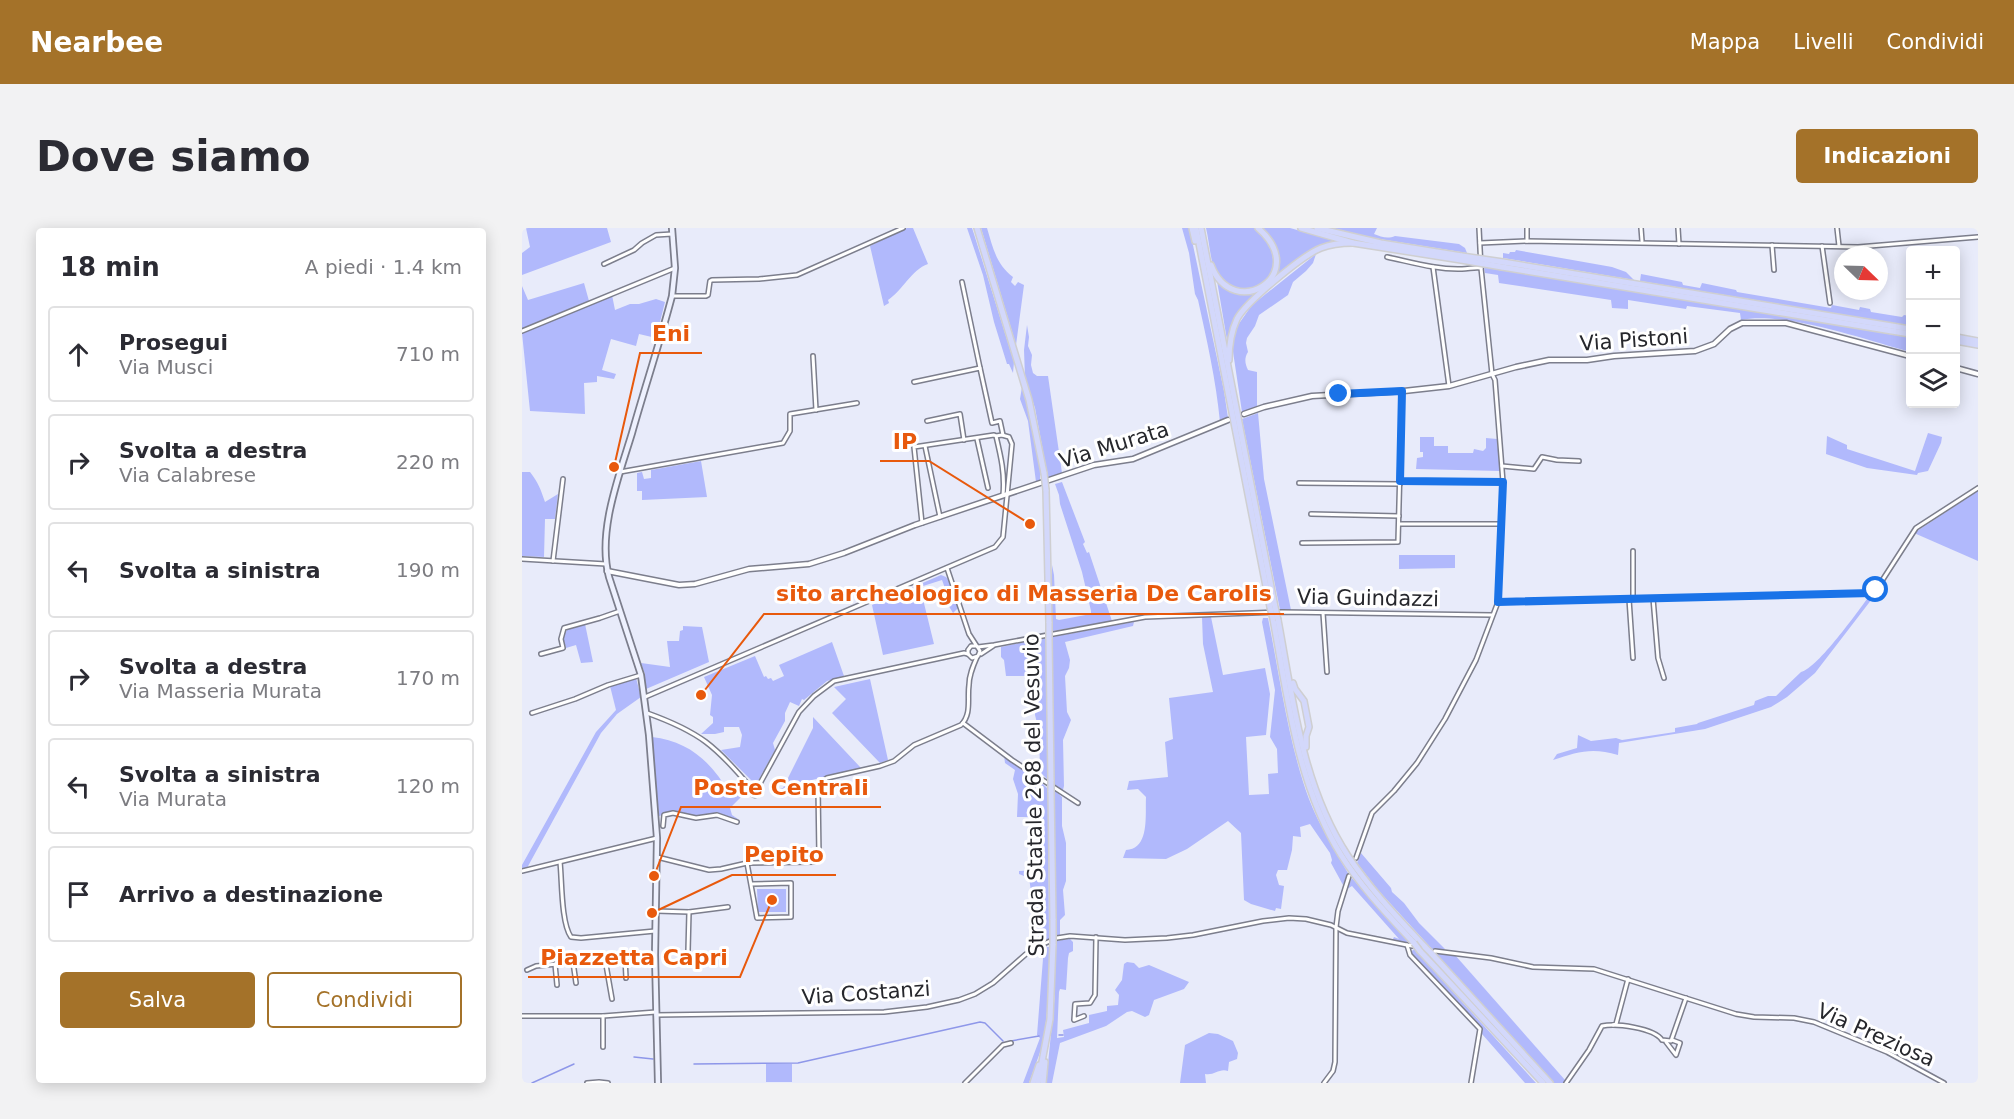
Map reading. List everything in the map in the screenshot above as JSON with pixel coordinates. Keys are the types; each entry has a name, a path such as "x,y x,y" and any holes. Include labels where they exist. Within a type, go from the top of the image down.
{"highway":[{"name":"Strada Statale 268 del Vesuvio","path":"977,228 1036,424 1046,490 1053,944 1052,993 1046,1045 1038,1083"},
{"path":"1194,228 1204,285 1208,293 1273,607"},
{"path":"1201,228 1300,758 1318,811 1352,871 1413,945 1433,952 1550,1083"},
{"path":"1206,253 1217,278 1230,290 1241,292 1258,289 1272,278 1277,266 1274,246 1258,228"},
{"path":"1301,228 1353,243 1502,264 1906,330"},
{"path":"1317,228 1461,258"},
{"path":"1229,373 1229,352 1233,327 1250,302 1314,251 1331,245 1353,243"},
{"path":"1960,340 1978,343"},
{"path":"1275,619 1313,784 1348,856 1423,949 1543,1083"},
{"path":"1284,655 1289,661 1294,689 1304,701 1309,727 1306,745 1313,773 1313,784"},
{"path":"1043,1083 1046,1045"},
{"path":"1033,1083 1044,1052"}],"main road":[{"path":"658,1083 655,955 657,838 647,713 641,675 606,564 611,509 672,296 675,268 672,231"}],"street":[{"path":"672,296 706,296 712,280 797,276 903,228"},
{"path":"1356,858 1372,813 1394,791 1434,737 1476,660 1498,602 1503,482 1495,380 1492,374 1480,268 1479,228"},
{"path":"1527,228 1527,241"},
{"path":"1641,228 1642,241"},
{"path":"1678,228 1679,244"},
{"path":"1838,228 1839,246"},
{"path":"604,264 634,250 656,235 672,231"},
{"path":"1870,246 1978,237"},
{"path":"1480,243 1527,241 1834,246"},
{"path":"1772,245 1774,270"},
{"path":"1822,246 1830,303"},
{"path":"1387,258 1433,267 1480,268"},
{"path":"1433,267 1449,386"},
{"path":"522,331 675,268"},
{"path":"962,282 992,423 999,421 1003,435"},
{"name":"Via Pistoni","path":"1492,374 1548,360 1587,360 1695,351 1714,344 1730,329 1742,323 1786,323 1906,355"},
{"path":"813,356 816,410"},
{"path":"914,382 980,368"},
{"path":"1960,369 1978,374"},
{"path":"1244,414 1274,404 1312,396 1449,386 1492,374"},
{"path":"1302,543 1397,543 1402,391"},
{"path":"621,472 783,443 790,431 790,414 857,403"},
{"path":"927,421 960,414 964,441"},
{"name":"Via Murata","path":"608,571 679,585 695,584 749,569 788,567 826,559 922,523 1094,465 1133,459 1228,420"},
{"path":"922,523 914,447 992,435 1009,437 1012,444 1005,496"},
{"path":"645,697 992,549 1000,543 1003,533 1005,496 1005,477 996,436"},
{"path":"977,439 988,488"},
{"path":"925,446 940,517"},
{"path":"1502,466 1534,468 1541,458 1545,457 1579,461"},
{"path":"553,561 563,479"},
{"path":"1299,483 1503,482"},
{"path":"1498,602 1872,593 1916,528 1978,488"},
{"path":"1311,514 1399,516"},
{"path":"1399,524 1502,524"},
{"path":"1633,551 1631,599 1633,658"},
{"path":"522,559 606,564"},
{"path":"657,857 709,870 747,863 815,862 819,856 818,788 821,782 827,778 894,761 914,745 963,723 968,714 972,669 980,651 969,634 947,568"},
{"path":"1653,598 1658,658 1664,678"},
{"path":"541,654 563,648 561,639 564,628 620,611"},
{"name":"Via Guindazzi","path":"968,652 977,646 994,645 1146,617 1282,612 1492,615"},
{"path":"1323,613 1327,672"},
{"path":"969,634 968,652 972,669"},
{"name":"Via Guindazzi","path":"978,656 994,645"},
{"path":"647,713 690,731 706,741 724,756 755,789 799,712 814,696 834,681 968,652 978,656"},
{"path":"532,712 576,699 608,685 641,675"},
{"path":"963,723 1012,760 1078,803"},
{"path":"663,826 664,815 673,813 696,818 717,815 736,822"},
{"path":"522,871 657,838"},
{"path":"560,862 567,931 571,937 655,931"},
{"path":"747,863 757,918 791,917 790,883 751,884"},
{"path":"1324,1083 1333,1071 1335,1062 1336,927 1338,911 1349,876"},
{"path":"656,911 689,912 728,907"},
{"path":"688,951 689,912"},
{"name":"Via Costanzi","path":"522,1016 884,1012 927,1007 975,994 993,984 1026,954 1057,938 1070,936 1125,940 1167,938 1289,918 1336,927 1347,933 1413,945"},
{"path":"1084,1016 1074,1020 1075,1004 1090,1003 1095,995 1096,937"},
{"path":"1407,945 1410,955 1480,1029 1471,1083"},
{"name":"Via Preziosa","path":"1433,952 1491,958 1523,966 1594,969 1736,1014 1794,1018 1814,1022 1887,1052 1944,1083"},
{"path":"527,970 536,966 655,955"},
{"path":"625,957 626,978"},
{"path":"605,959 612,999"},
{"path":"573,962 576,983"},
{"path":"555,964 557,984"},
{"path":"1613,1025 1616,1024 1628,979"},
{"path":"1672,1040 1686,998"},
{"path":"603,1016 603,1047"},
{"path":"1566,1083 1589,1050 1602,1026 1613,1025 1641,1029 1660,1036 1676,1055 1680,1043 1672,1040 1666,1042"},
{"path":"965,1083 1003,1045 1011,1043"},
{"path":"587,1083 608,1083"}],"shaded area":[{"path":"526,228 607,228 611,242 522,275 522,253 530,247"},
{"path":"907,228 913,228 928,264 912,275 884,306 870,246"},
{"path":"967,228 972,228 974,234 1014,362 1013,373 1007,364 983,275"},
{"path":"981,228 987,228 999,261 1013,277 1011,282 1015,286 1018,282 1024,285 1016,345"},
{"path":"1182,228 1189,228 1190,231 1224,391 1228,418 1220,422 1211,361"},
{"path":"1206,228 1254,228 1258,231 1267,239 1271,249 1273,267 1269,277 1252,288 1241,289 1221,280 1211,259"},
{"path":"1260,228 1290,228 1340,242 1315,250 1245,306 1228,346 1217,281 1228,290 1242,295 1255,294 1266,285 1278,259 1272,240"},
{"path":"1332,228 1377,228 1374,234 1382,237 1395,236 1459,244 1465,248 1467,253 1373,238"},
{"path":"1516,250 1612,267 1626,272 1634,280 1503,258 1503,253 1509,254"},
{"path":"1316,254 1313,263 1293,282 1288,295 1259,315 1247,338 1246,366 1248,370 1257,372 1257,407 1242,412 1232,345 1238,325 1252,305"},
{"path":"1484,267 1906,336 1906,351 1802,323 1759,318 1741,320 1740,313 1687,306 1686,309 1628,300 1628,309 1612,308 1611,300 1499,283 1498,275 1485,273"},
{"path":"1641,274 1682,282 1683,285 1700,288 1702,283 1737,292 1831,308 1832,305 1859,310 1860,307 1870,309 1871,312 1902,317 1906,315 1906,325 1640,281"},
{"path":"584,283 589,301 522,329 522,286 528,300"},
{"path":"612,295 615,310 630,304 656,299 665,302 656,338 639,334 636,346 611,339 602,370 616,374 614,379 597,376 597,382 584,383 585,414 530,411 522,333"},
{"path":"1027,325 1033,373 1037,376 1048,376 1062,473 1048,478 1035,408 1025,378 1024,350"},
{"path":"1022,387 1040,465 1040,481 1036,482 1028,421 1020,399"},
{"path":"1258,413 1264,479 1291,610 1280,610 1242,419"},
{"path":"1928,433 1942,437 1941,443 1928,471 1917,475 1867,468 1826,454 1827,436 1847,445 1847,449 1915,471"},
{"path":"1420,437 1434,437 1434,446 1448,446 1448,453 1473,453 1474,449 1483,451 1486,448 1486,438 1497,439 1500,471 1416,469 1417,458 1423,457 1423,452 1420,452"},
{"path":"701,461 707,497 642,500 642,491 637,491 637,473 642,472 644,479 651,478 651,470"},
{"path":"522,472 530,472 545,502 558,494 555,519 545,519 544,557 522,556"},
{"path":"1062,482 1112,621 1052,631 1052,565 1056,619 1091,614 1082,572 1055,484"},
{"path":"1978,491 1978,561 1914,533"},
{"path":"1399,555 1455,555 1455,568 1399,569"},
{"path":"941,575 949,580 958,608 953,613 947,603 942,580 920,587 934,644 883,655 872,605"},
{"path":"1870,595 1875,595 1815,673 1787,697 1771,707 1705,729 1619,743 1618,755 1600,751 1585,751 1553,760 1557,754 1577,748 1578,735 1591,741 1616,738 1622,740 1675,732 1675,728 1697,724 1754,705 1755,701 1768,696 1776,696 1801,672 1817,661"},
{"path":"1202,617 1211,617 1223,675 1265,668 1270,694 1266,735 1246,737 1249,795 1269,794 1268,774 1278,773 1277,749 1270,737 1275,690 1262,622 1263,618 1268,618 1295,755 1317,818 1348,873 1343,885 1331,863 1330,853 1310,824 1300,827 1301,837 1293,836 1287,870 1278,870 1276,875 1279,885 1284,886 1281,909 1276,908 1275,911 1244,900 1241,833 1228,821 1187,849 1166,859 1123,858 1126,850 1134,848 1143,838 1146,821 1146,797 1138,789 1127,790 1129,781 1168,777 1165,742 1173,739 1169,698 1213,692 1203,644"},
{"path":"1134,622 1133,626 1065,642 1070,660 1065,676 1067,712 1071,720 1063,740 1063,790 1054,786 1052,637"},
{"path":"585,624 593,662 581,663 576,645 566,648 563,637 568,628"},
{"path":"683,626 702,627 709,662 646,689 643,675 645,674 641,663 670,667 667,641 679,641"},
{"path":"1046,637 1048,780 1040,770 1039,731 1035,715 1036,676 1006,676 1004,660 1001,657 1001,647"},
{"path":"832,642 844,676 827,681 804,700 802,699 799,706 790,702 785,713 785,721 773,743 775,750 758,781 754,783 721,750 740,747 742,735 739,727 724,727 724,732 701,734 713,723 713,717 710,715 712,695 704,677 755,656 764,677 771,678 773,681 784,676 779,665"},
{"path":"636,678 641,697 617,714 601,733 527,868 522,869 522,865 596,732 616,710 610,686"},
{"path":"870,679 888,760 880,763 832,713 846,699 834,687"},
{"path":"813,717 861,768 776,792 783,788 813,728"},
{"path":"652,737 677,743 698,756 716,773 730,795 739,791 736,783 740,781 748,794 744,794 730,808 732,815 738,819 734,820 718,814 694,816 673,812 659,816"},
{"path":"1004,755 1043,781 1048,789 1049,939 1039,943 1029,878 1019,874 1019,871 1037,870 1036,817 1017,817 1018,794 1013,779 1015,770 1005,763"},
{"path":"1054,790 1062,797 1062,826 1066,843 1066,881 1063,890 1065,915 1060,920 1060,936 1056,937"},
{"path":"1361,853 1419,923 1445,949 1432,949 1378,890 1357,863"},
{"path":"1352,878 1411,945 1392,941 1394,937 1399,939 1352,886 1347,889"},
{"path":"757,889 786,889 786,912 758,912"},
{"path":"1070,939 1073,942 1073,951 1069,953 1068,958 1066,990 1060,989 1059,992 1057,1038 1064,1037 1063,1030 1089,1023 1089,1015 1107,1011 1107,1006 1118,1005 1119,995 1115,990 1122,980 1124,964 1127,962 1134,963 1139,968 1149,965 1189,982 1184,989 1154,1000 1149,1015 1145,1017 1132,1011 1127,1012 1106,1026 1060,1043 1052,1083 1046,1083 1055,994 1055,941"},
{"path":"1044,946 1050,947 1049,991 1043,1044 1029,1083 1023,1083 1040,1038 1037,1035"},
{"path":"1414,949 1536,1083 1525,1083 1482,1034 1480,1026 1412,956"},
{"path":"1435,953 1455,955 1565,1080 1564,1083 1553,1083"},
{"path":"1209,1033 1218,1034 1233,1041 1238,1053 1237,1059 1229,1062 1228,1071 1205,1074 1206,1083 1180,1083 1185,1045"},
{"path":"766,1064 792,1064 792,1082 766,1082"}],"waterway":[{"path":"694,1064 798,1063 980,1022 985,1023 1003,1041"},
{"path":"1011,1041 1039,1036"},
{"path":"634,1057 653,1059"},
{"path":"532,1083 574,1064"}],"place":[{"name":"Eni","path":"614,467"},
{"name":"IP","path":"1030,524"},
{"name":"sito archeologico di Masseria De Carolis","path":"701,695"},
{"name":"Poste Centrali","path":"654,876"},
{"name":"Piazzetta Capri","path":"772,900"},
{"name":"Pepito","path":"652,913"}],"route":[{"path":"1339,394 1402,391 1400,481 1503,482 1498,602 1817,595 1872,593 1876,590"}]}
